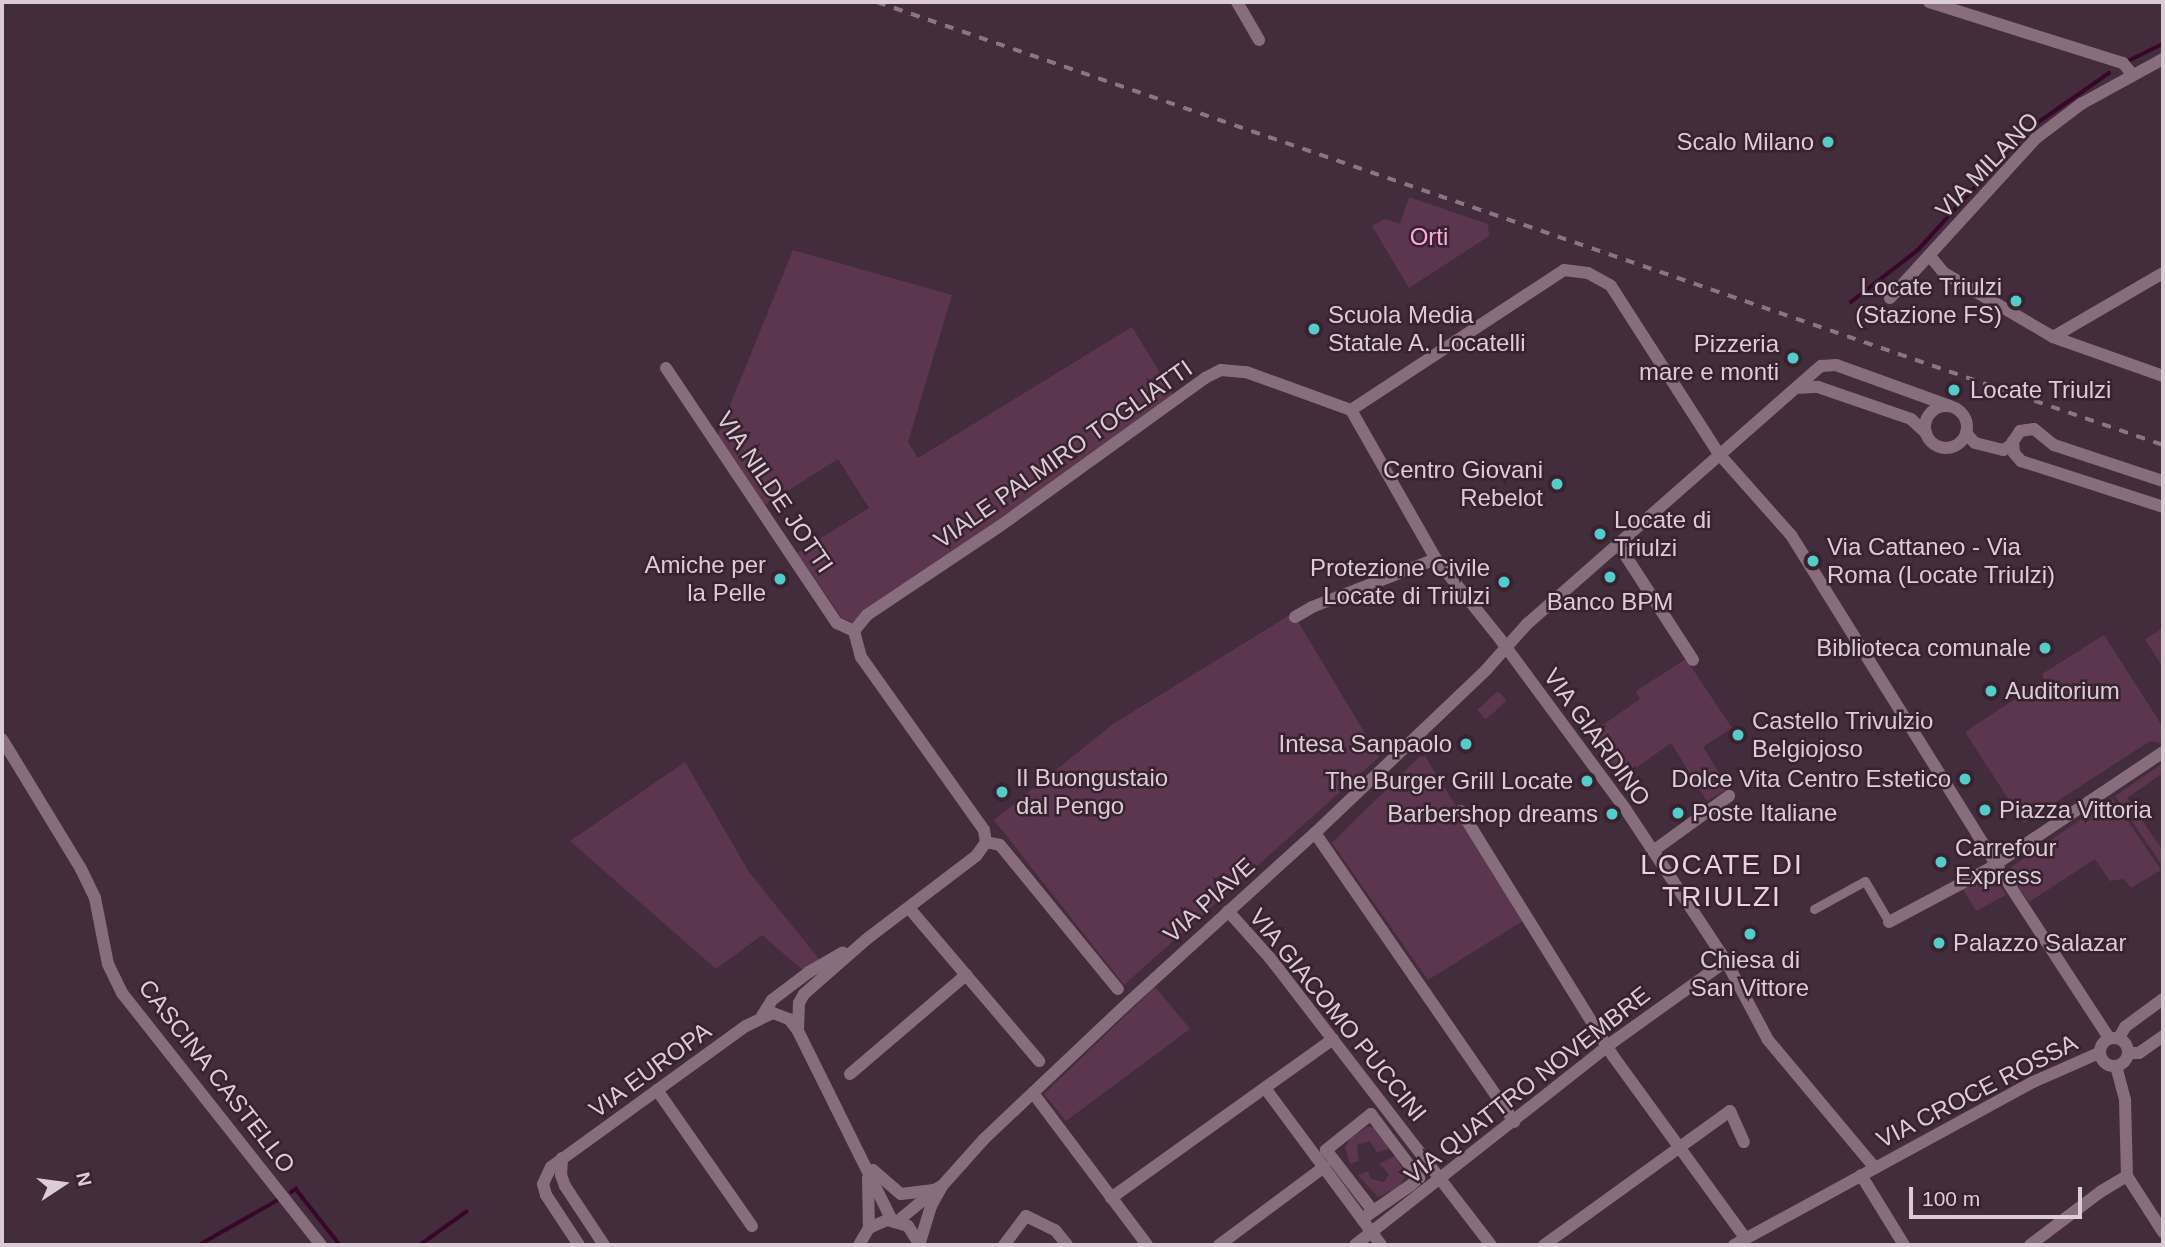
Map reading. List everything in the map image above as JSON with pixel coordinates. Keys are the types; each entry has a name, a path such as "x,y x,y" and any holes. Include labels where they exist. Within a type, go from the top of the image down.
{"street":[{"path":"1237,2 1259,40"},
{"path":"1929,2 2123,63 2133,74"},
{"name":"VIA MILANO","path":"1891,298 2035,139 2081,104 2163,59"},
{"path":"1930,256 1944,273 2053,337 2163,376"},
{"path":"1351,410 1564,270 1588,273 1611,286 1718,454 1791,535 1832,605 1995,863 2114,1038 2126,1044 2128,1053 2125,1062 2116,1066 2103,1062 2099,1052 2102,1044 2114,1038 2163,999"},
{"path":"2053,337 2163,273"},
{"name":"VIA PIAVE","path":"920,1243 938,1188 984,1139 1315,833 1506,648 1527,624 1792,389 1821,366 1836,365 1950,406"},
{"name":"VIA NILDE JOTTI","path":"667,368 837,623 854,631"},
{"name":"VIALE PALMIRO TOGLIATTI","path":"854,631 867,615 1000,526 1205,378 1222,370 1246,372 1351,410"},
{"path":"1792,389 1818,387 1911,419 1934,443 1946,447 1959,444 1966,433 1966,419 1950,406 1933,410 1926,420 1926,432"},
{"name":"VIA GIARDINO","path":"1351,410 1436,559 1506,648 1653,851"},
{"path":"1966,433 1975,443 1997,450 2008,448 2020,431 2034,429 2050,443 2163,481"},
{"path":"2013,441 2014,453 2021,461 2163,508"},
{"path":"1618,544 1693,660"},
{"path":"1295,617 1312,607 1436,559"},
{"path":"799,1031 799,1003 804,994 868,938 976,856 986,842 984,831 861,657 854,631"},
{"name":"CASCINA CASTELLO","path":"2,739 81,869 94,898 108,964 122,993 321,1245"},
{"path":"1814,909 1865,881 1889,922 1995,863 2163,752"},
{"path":"1729,796 1653,851 1726,961 1768,1040 1875,1168"},
{"path":"1461,810 1608,1047 1680,1145 1740,1242"},
{"path":"1315,833 1338,862 1514,1122"},
{"path":"986,842 1000,845 1118,989"},
{"path":"909,908 1039,1060"},
{"name":"VIA GIACOMO PUCCINI","path":"1228,911 1270,958 1491,1245"},
{"name":"VIA EUROPA","path":"579,1245 545,1195 543,1184 551,1167 762,1016 772,1000 800,978 868,938"},
{"name":"VIA QUATTRO NOVEMBRE","path":"1355,1245 1608,1047 1726,961"},
{"path":"850,1074 966,975"},
{"path":"789,1019 793,994 800,978"},
{"path":"762,1016 772,1013 789,1019 799,1031 895,1221"},
{"path":"2128,1053 2139,1053 2163,1036"},
{"path":"1111,1198 1333,1039"},
{"name":"VIA CROCE ROSSA","path":"1740,1242 2052,1072 2099,1052"},
{"path":"2116,1066 2125,1100 2127,1176 2163,1232"},
{"path":"1265,1088 1322,1158 1373,1211"},
{"path":"657,1090 752,1226"},
{"path":"1033,1093 1147,1245"},
{"path":"1544,1245 1730,1111 1744,1142"},
{"path":"1219,1245 1371,1114 1419,1178 1362,1219"},
{"path":"562,1158 561,1175 565,1186 604,1245"},
{"path":"1322,1158 1381,1245"},
{"path":"865,1164 901,1194 938,1188"},
{"path":"859,1245 869,1228 870,1190 865,1164"},
{"path":"1861,1175 1904,1245"},
{"path":"2030,1245 2100,1192 2127,1176"},
{"path":"869,1228 895,1221 938,1188"},
{"path":"1004,1245 1026,1216 1055,1230 1067,1245"},
{"name":"VIA PIAVE","path":"895,1221 912,1230 920,1243"}],"green space":[{"name":"Orti","path":"1409,197 1488,224 1489,236 1409,288 1372,226 1384,219 1400,224"},
{"path":"793,250 952,295 908,442 918,458 1132,327 1173,394 854,623 842,618 797,553 869,508 838,459 765,505 718,435"},
{"path":"1293,613 1379,757 1124,985 994,820 1113,724"},
{"path":"2163,628 2163,668 2145,639"},
{"path":"2104,635 2163,727 2163,743 2150,741 2024,823 1965,732 2044,680 2042,674"},
{"path":"1686,659 1732,728 1703,747 1729,788 1707,801 1671,743 1622,778 1590,734 1640,699 1636,691"},
{"path":"1498,691 1507,701 1486,719 1477,710"},
{"path":"1425,756 1526,919 1428,980 1332,843 1419,757"},
{"path":"685,762 749,872 819,959 804,971 762,935 716,969 570,841"},
{"path":"2163,763 2163,773 2127,798 2163,851 2162,865 2115,796"},
{"path":"2112,798 2161,870 2131,888 2124,879 2110,881 2095,859 2029,902 2011,876 2010,868"},
{"path":"1985,877 1999,883 2006,895 1976,911 1963,889"},
{"path":"1155,987 1190,1029 1066,1121 1044,1094"},
{"path":"1367,1127 1377,1127 1389,1148 1377,1153 1370,1141 1357,1145 1359,1161 1350,1164 1345,1147 1350,1138"},
{"path":"1395,1156 1406,1175 1399,1187 1378,1197 1358,1175 1368,1171 1371,1179 1384,1182 1389,1174 1379,1164"}],"waterway":[{"path":"2130,60 2163,44"},
{"path":"1851,302 1918,250 2026,131 2109,73"},
{"path":"291,1192 296,1189 340,1245"},
{"path":"199,1245 276,1201"},
{"path":"420,1245 466,1212"}],"railway":[{"path":"877,2 2163,445"}],"place":[{"name":"Scalo Milano","path":"1828,142"},
{"name":"Locate Triulzi (Stazione FS)","path":"2016,301"},
{"name":"Scuola Media Statale A. Locatelli","path":"1314,329"},
{"name":"Pizzeria mare e monti","path":"1793,358"},
{"name":"Locate Triulzi","path":"1954,390"},
{"name":"Centro Giovani Rebelot","path":"1557,484"},
{"name":"Locate di Triulzi","path":"1600,534"},
{"name":"Via Cattaneo - Via Roma (Locate Triulzi)","path":"1813,561"},
{"name":"Banco BPM","path":"1610,577"},
{"name":"Amiche per la Pelle","path":"780,579"},
{"name":"Protezione Civile Locate di Triulzi","path":"1504,582"},
{"name":"Biblioteca comunale","path":"2045,648"},
{"name":"Auditorium","path":"1991,691"},
{"name":"Castello Trivulzio Belgiojoso","path":"1738,735"},
{"name":"Intesa Sanpaolo","path":"1466,744"},
{"name":"Dolce Vita Centro Estetico","path":"1965,779"},
{"name":"The Burger Grill Locate","path":"1587,781"},
{"name":"Il Buongustaio dal Pengo","path":"1002,792"},
{"name":"Piazza Vittoria","path":"1985,810"},
{"name":"Poste Italiane","path":"1678,813"},
{"name":"Barbershop dreams","path":"1612,814"},
{"name":"Carrefour Express","path":"1941,862"},
{"name":"Chiesa di San Vittore","path":"1750,934"},
{"name":"Palazzo Salazar","path":"1939,943"}],"district":[{"name":"LOCATE DI TRIULZI","path":"1722,881"}]}
